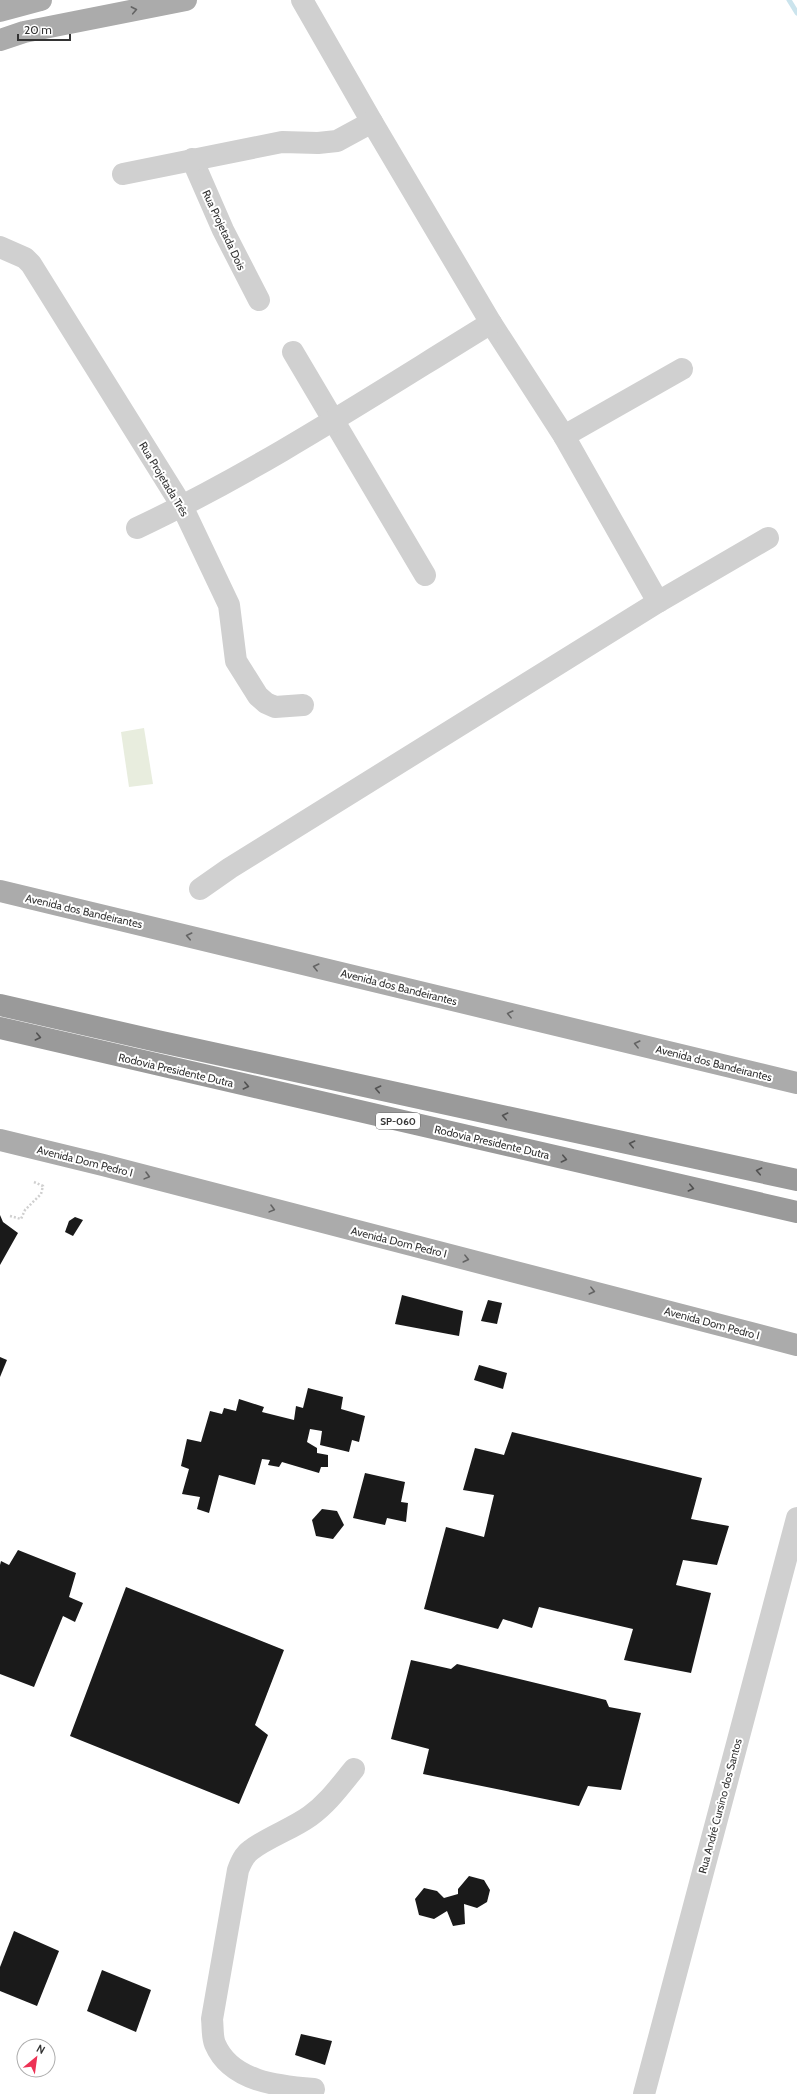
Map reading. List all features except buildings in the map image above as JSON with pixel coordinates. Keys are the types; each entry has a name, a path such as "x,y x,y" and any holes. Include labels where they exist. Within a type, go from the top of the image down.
{"highway":[{"name":"SP-060","path":"0,1005 797,1180"},
{"name":"Rodovia Presidente Dutra","path":"0,1028 797,1212"}],"main road":[{"path":"0,11 41,0"},
{"path":"0,40 24,32 186,0"},
{"name":"Avenida dos Bandeirantes","path":"0,891 797,1083"},
{"name":"Avenida Dom Pedro I","path":"0,1140 103,1165 797,1345"}],"street":[{"path":"302,0 491,323 564,436 658,602"},
{"path":"123,174 282,142 318,143 337,141 372,122"},
{"name":"Rua Projetada Dois","path":"192,159 223,230 259,300"},
{"name":"Rua Projetada Três","path":"0,247 25,258 31,264 182,506 229,605 236,661 258,696 266,703 275,707 303,705"},
{"path":"137,528 182,506 333,419 491,323"},
{"path":"293,352 425,575"},
{"path":"564,436 682,369"},
{"path":"200,889 230,868 658,602 768,538"},
{"name":"Rua André Cursino dos Santos","path":"644,2094 797,1518"},
{"path":"314,2089 278,2086 249,2077 225,2061 214,2043 212,2019 238,1870 243,1858 251,1850 282,1834 310,1816 331,1798 354,1769"}],"path":[{"path":"10,1216 21,1219 25,1210 42,1194 43,1186 34,1182"}],"shaded area":[{"path":"144,728 153,784 129,787 121,732"}],"waterway":[{"path":"789,0 797,13"}]}
